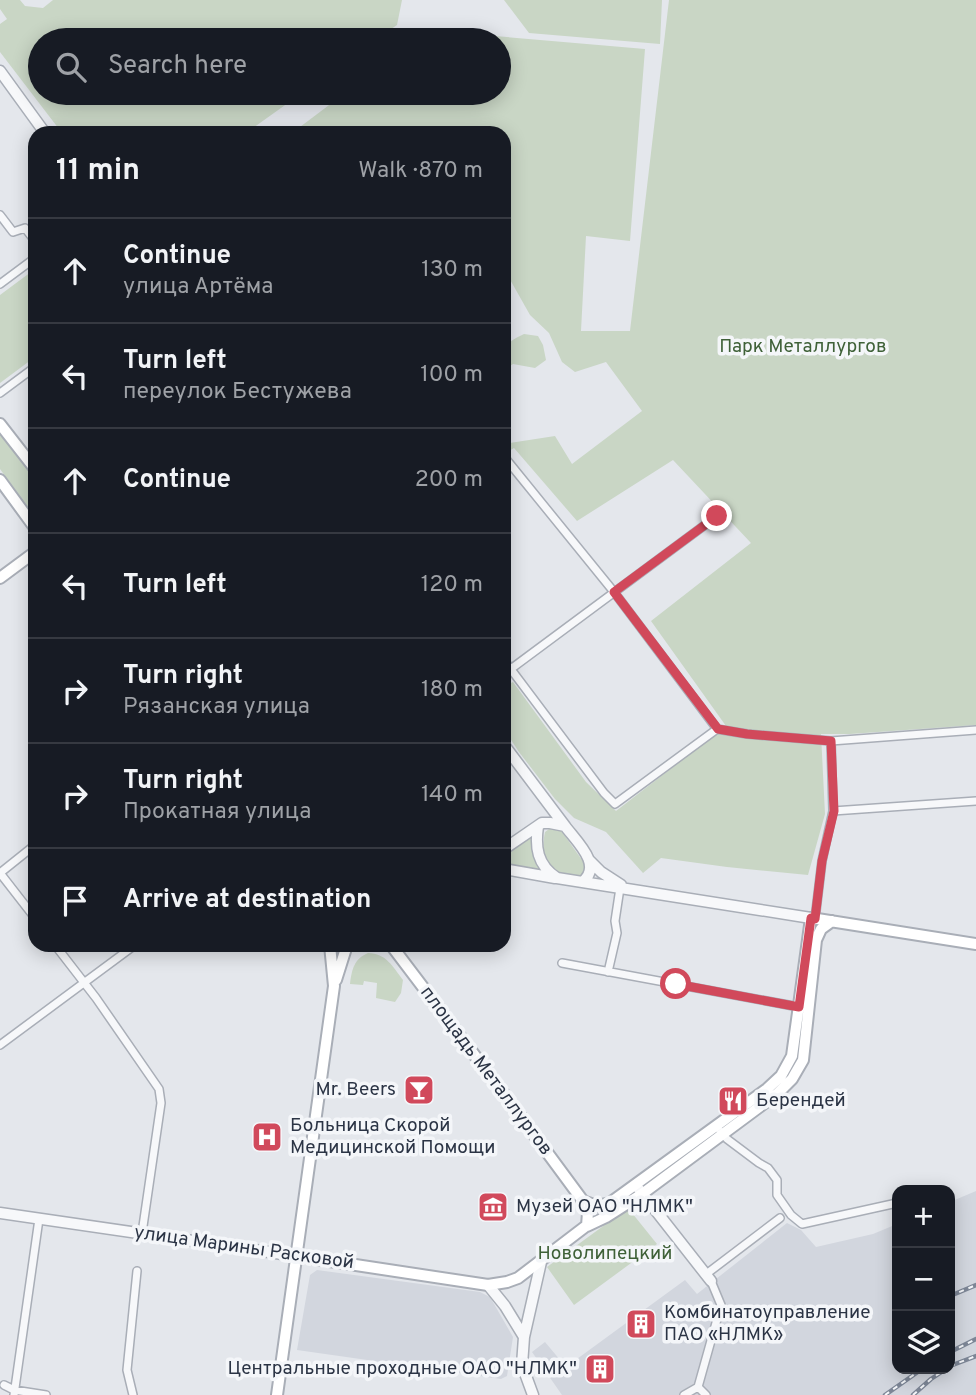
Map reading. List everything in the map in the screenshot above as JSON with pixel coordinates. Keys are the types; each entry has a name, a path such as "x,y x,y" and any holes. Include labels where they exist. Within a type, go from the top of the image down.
{"main road":[{"path":"0,424 28,460"},
{"path":"0,480 28,518"},
{"path":"0,578 28,557"},
{"path":"720,1130 781,1076 792,1056 813,918 976,944"},
{"path":"587,1226 606,1217 639,1189 720,1130 778,1093 792,1079 803,1060 816,940 821,929 832,921"},
{"path":"277,1395 334,986 331,952"},
{"path":"333,964 343,952"},
{"path":"334,986 346,952"},
{"name":"площадь Металлургов","path":"396,952 583,1201"},
{"path":"583,1201 597,1206 639,1189"},
{"path":"583,1201 588,1212 587,1226"},
{"path":"488,1285 518,1278 587,1226 610,1203"},
{"name":"улица Марины Расковой","path":"296,1256 488,1285"}],"street":[{"path":"0,71 41,126"},
{"path":"0,215 13,232 25,228 28,232"},
{"path":"0,284 28,263"},
{"path":"0,393 28,372"},
{"path":"511,465 614,592 718,729 831,741 976,730"},
{"path":"511,670 717,516"},
{"path":"511,676 615,804 718,729"},
{"path":"511,870 813,918 822,861 834,811 831,741"},
{"path":"511,755 590,860 608,878 625,888"},
{"path":"545,801 537,842 538,856 546,869 557,878"},
{"path":"834,811 976,801"},
{"path":"511,844 540,824 565,826"},
{"path":"28,851 0,873 28,909"},
{"path":"582,882 590,874 590,860"},
{"path":"608,972 617,933 615,921 625,888"},
{"path":"60,952 159,1089 162,1103 142,1233"},
{"path":"0,1045 125,952"},
{"path":"562,963 799,1007"},
{"path":"720,1130 768,1168 777,1180 777,1195 791,1215 802,1224 892,1204"},
{"path":"639,1189 708,1278 721,1305 698,1387 684,1395"},
{"name":"улица Марины Расковой","path":"0,1213 296,1256"},
{"path":"708,1278 779,1218"},
{"path":"14,1393 39,1219"},
{"path":"533,1395 522,1365 524,1337 541,1262"},
{"path":"133,1395 127,1370 137,1271"},
{"path":"488,1285 524,1337"},
{"path":"4,1385 14,1393 46,1395"},
{"path":"698,1387 706,1395"}],"shaded area":[{"path":"976,1191 976,1395 562,1395 532,1352 545,1342 566,1367 685,1280 697,1294 787,1223 801,1230 816,1247 873,1234 892,1226 892,1374 955,1374 955,1200"},
{"path":"317,1270 480,1292 490,1297 513,1337 507,1376 501,1379 297,1350 310,1275"}],"green space":[{"path":"0,0 20,0 25,6 43,8 53,0 402,0 397,25 393,28 28,28 28,89 0,52 0,24 7,19 0,9"},
{"path":"504,0 662,0 660,44 529,33"},
{"name":"Парк Металлургов","path":"669,0 976,0 976,725 821,734 825,814 808,875 661,858 643,873 606,832 574,818 555,799 511,740 513,682 586,782 616,811 726,726 651,621 751,543 673,460 577,521 514,448 511,450 511,443 555,436 572,464 642,411 606,362 575,372 562,362 549,333 530,315 511,281 511,126 301,126 329,105 511,105 511,37 645,49 630,241 586,236 581,331 630,331"},
{"path":"41,105 285,105 256,126 57,126"},
{"path":"28,274 28,362 0,383 0,295"},
{"path":"524,334 538,336 546,360 535,368 511,365 513,340"},
{"path":"0,431 28,469 28,507 0,469"},
{"path":"552,827 560,829 587,867 579,878 557,873 548,864 544,854 544,837 545,832"},
{"path":"533,833 535,857 541,871 511,865 511,850"},
{"path":"368,953 384,958 403,980 401,993 395,1002 376,998 377,983 364,981 363,985 350,984 354,965"},
{"name":"Новолипецкий","path":"628,1208 657,1244 574,1305 547,1267"}],"railway":[{"path":"955,1294 976,1285"},
{"path":"955,1350 976,1339"},
{"path":"955,1364 976,1356"},
{"path":"885,1395 915,1374"},
{"path":"913,1395 938,1374"}],"place":[{"name":"Mr. Beers","path":"419,1090"},
{"name":"Берендей","path":"733,1101"},
{"name":"Больница Скорой Медицинской Помощи","path":"267,1137"},
{"name":"Музей ОАО \"НЛМК\"","path":"493,1207"},
{"name":"Комбинатоуправление ПАО «НЛМК»","path":"641,1324"},
{"name":"Центральные проходные ОАО \"НЛМК\"","path":"600,1369"}],"route":[{"path":"676,984 799,1007 811,918 815,919 822,861 834,811 831,741 718,729 614,592 717,516"}]}
